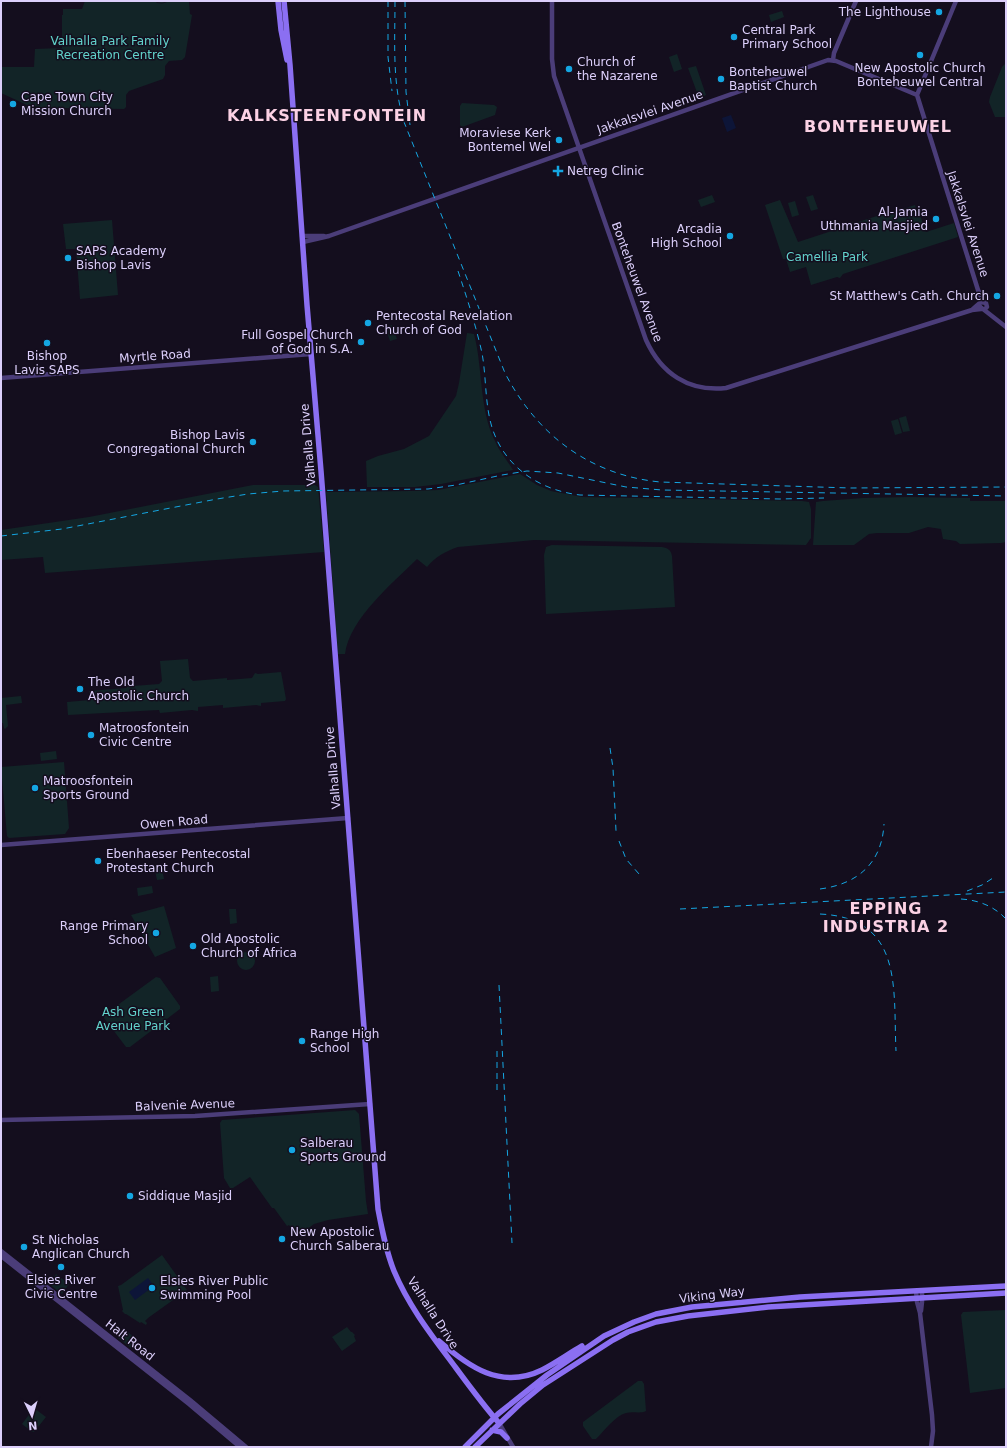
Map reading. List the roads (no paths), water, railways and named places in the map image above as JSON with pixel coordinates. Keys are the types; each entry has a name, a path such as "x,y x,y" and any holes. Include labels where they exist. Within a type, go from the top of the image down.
{"main road":[{"name":"Valhalla Drive","path":"278,1 281,30 290,76"},
{"name":"Valhalla Drive","path":"284,1 377,1198 383,1235 388,1254 398,1280 412,1306 499,1423"},
{"name":"Viking Way","path":"465,1447 514,1400 547,1374 604,1336 647,1317 692,1307 800,1297 1006,1286"},
{"name":"Viking Way","path":"475,1447 520,1404 563,1371 619,1337 656,1322 688,1316 768,1307 1006,1293"},
{"path":"428,1329 459,1358 473,1368 506,1377 526,1376 536,1373 604,1336"},
{"path":"492,1430 500,1432 507,1438"}],"street":[{"name":"Bonteheuwel Avenue","path":"552,1 552,72 651,350 656,359 668,371 688,383 700,387 714,389 733,386 982,306"},
{"path":"856,1 834,53 833,60 917,95 956,1"},
{"name":"Jakkalsvlei Avenue","path":"302,239 329,236 816,64 833,60"},
{"name":"Jakkalsvlei Avenue","path":"917,95 979,292 982,306"},
{"path":"982,306 1006,327"},
{"name":"Myrtle Road","path":"1,378 311,354"},
{"name":"Owen Road","path":"1,845 348,818"},
{"name":"Balvenie Avenue","path":"1,1120 195,1116 370,1104"},
{"name":"Halt Road","path":"1,1251 190,1400 246,1447"},
{"name":"Halt Road","path":"1,1256 189,1404 240,1447"},
{"path":"919,1291 920,1313 932,1415 933,1431 931,1447"},
{"path":"499,1423 512,1447"}],"water":[{"path":"731,115 736,128 727,132 722,118"},
{"path":"148,1278 154,1286 135,1300 129,1292"}],"railway":[{"path":"388,1 388,57 392,91"},
{"path":"395,1 396,77 400,107 404,122 505,373 518,395 533,415 550,433 568,448 589,461 611,471 635,478 660,482 850,488 1006,487"},
{"path":"405,1 406,92 410,125"},
{"path":"458,271 482,353 488,412 495,436 502,450 512,462 535,481 564,492 580,495 780,499 824,498"},
{"path":"1,536 62,529 248,494 283,491 428,489 527,471 558,473 626,487 662,490 1006,496"},
{"path":"610,748 613,768 616,831"},
{"path":"820,889 846,882 856,877 866,869 878,850 884,824"},
{"path":"619,841 626,859 639,874"},
{"path":"967,891 982,885 993,878"},
{"path":"680,909 1006,892"},
{"path":"961,899 985,904 1006,919"},
{"path":"820,914 847,918 867,928 880,943 888,961 893,981 896,1051"},
{"path":"499,985 512,1243"},
{"path":"497,1047 497,1090"}],"place":[{"name":"The Lighthouse","path":"939,12"},
{"name":"Central Park Primary School","path":"734,37"},
{"name":"New Apostolic Church Bonteheuwel Central","path":"920,55"},
{"name":"Church of the Nazarene","path":"569,69"},
{"name":"Bonteheuwel Baptist Church","path":"721,79"},
{"name":"Cape Town City Mission Church","path":"13,104"},
{"name":"Moraviese Kerk Bontemel Wel","path":"559,140"},
{"name":"Netreg Clinic","path":"558,171"},
{"name":"Al-Jamia Uthmania Masjied","path":"936,219"},
{"name":"Arcadia High School","path":"730,236"},
{"name":"SAPS Academy Bishop Lavis","path":"68,258"},
{"name":"St Matthew's Cath. Church","path":"997,296"},
{"name":"Pentecostal Revelation Church of God","path":"368,323"},
{"name":"Full Gospel Church of God in S.A.","path":"361,342"},
{"name":"Bishop Lavis SAPS","path":"47,343"},
{"name":"Bishop Lavis Congregational Church","path":"253,442"},
{"name":"The Old Apostolic Church","path":"80,689"},
{"name":"Matroosfontein Civic Centre","path":"91,735"},
{"name":"Matroosfontein Sports Ground","path":"35,788"},
{"name":"Ebenhaeser Pentecostal Protestant Church","path":"98,861"},
{"name":"Range Primary School","path":"156,933"},
{"name":"Old Apostolic Church of Africa","path":"193,946"},
{"name":"Range High School","path":"302,1041"},
{"name":"Salberau Sports Ground","path":"292,1150"},
{"name":"Siddique Masjid","path":"130,1196"},
{"name":"New Apostolic Church Salberau","path":"282,1239"},
{"name":"St Nicholas Anglican Church","path":"24,1247"},
{"name":"Elsies River Civic Centre","path":"61,1267"},
{"name":"Elsies River Public Swimming Pool","path":"152,1288"}],"district":[{"name":"KALKSTEENFONTEIN","path":"327,115"},
{"name":"BONTEHEUWEL","path":"878,126"},
{"name":"EPPING INDUSTRIA 2","path":"886,917"}],"park label":[{"name":"Valhalla Park Family Recreation Centre","path":"110,48"},
{"name":"Camellia Park","path":"827,257"},
{"name":"Ash Green Avenue Park","path":"133,1019"}]}
